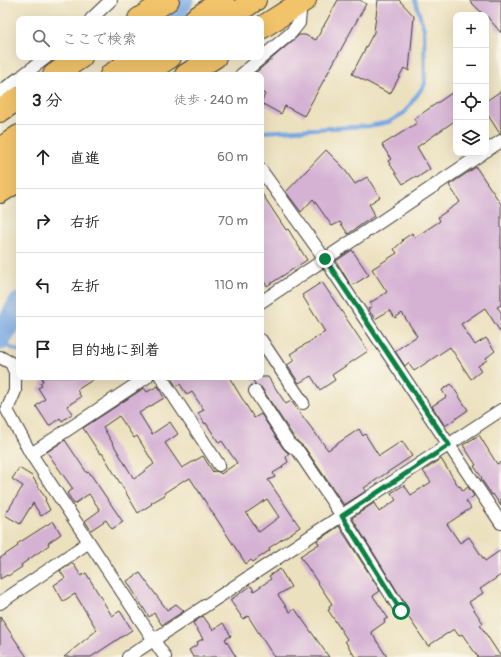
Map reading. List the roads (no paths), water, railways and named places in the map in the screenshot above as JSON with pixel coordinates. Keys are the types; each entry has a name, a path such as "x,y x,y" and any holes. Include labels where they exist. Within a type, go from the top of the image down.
{"highway":[{"path":"144,16 168,0"},
{"path":"228,11 255,0"},
{"path":"207,16 228,11 260,0"},
{"path":"264,26 303,1"},
{"path":"58,72 76,60"},
{"path":"116,72 134,60"},
{"path":"148,72 166,60"},
{"path":"191,72 210,60"},
{"path":"0,111 16,100"},
{"path":"0,149 16,138"},
{"path":"0,172 16,161"},
{"path":"0,192 16,182"}],"street":[{"path":"94,16 111,0"},
{"path":"264,56 291,33 299,22 303,1"},
{"path":"27,72 43,60"},
{"path":"245,72 259,60"},
{"path":"0,92 16,80"},
{"path":"489,149 501,141"},
{"path":"264,300 479,156"},
{"path":"264,174 325,259 501,523"},
{"path":"264,344 303,403"},
{"path":"0,357 14,362 15,392 7,410 31,454 165,657"},
{"path":"31,454 143,380"},
{"path":"163,380 219,465"},
{"path":"255,391 289,444 299,452 342,516 401,611"},
{"path":"128,657 501,410"},
{"path":"0,603 89,542"}],"waterway":[{"path":"174,16 182,0"},
{"path":"264,132 370,126 389,122 404,113 425,84 424,29 415,0"},
{"path":"0,339 16,310"},
{"path":"0,343 16,350"}]}
